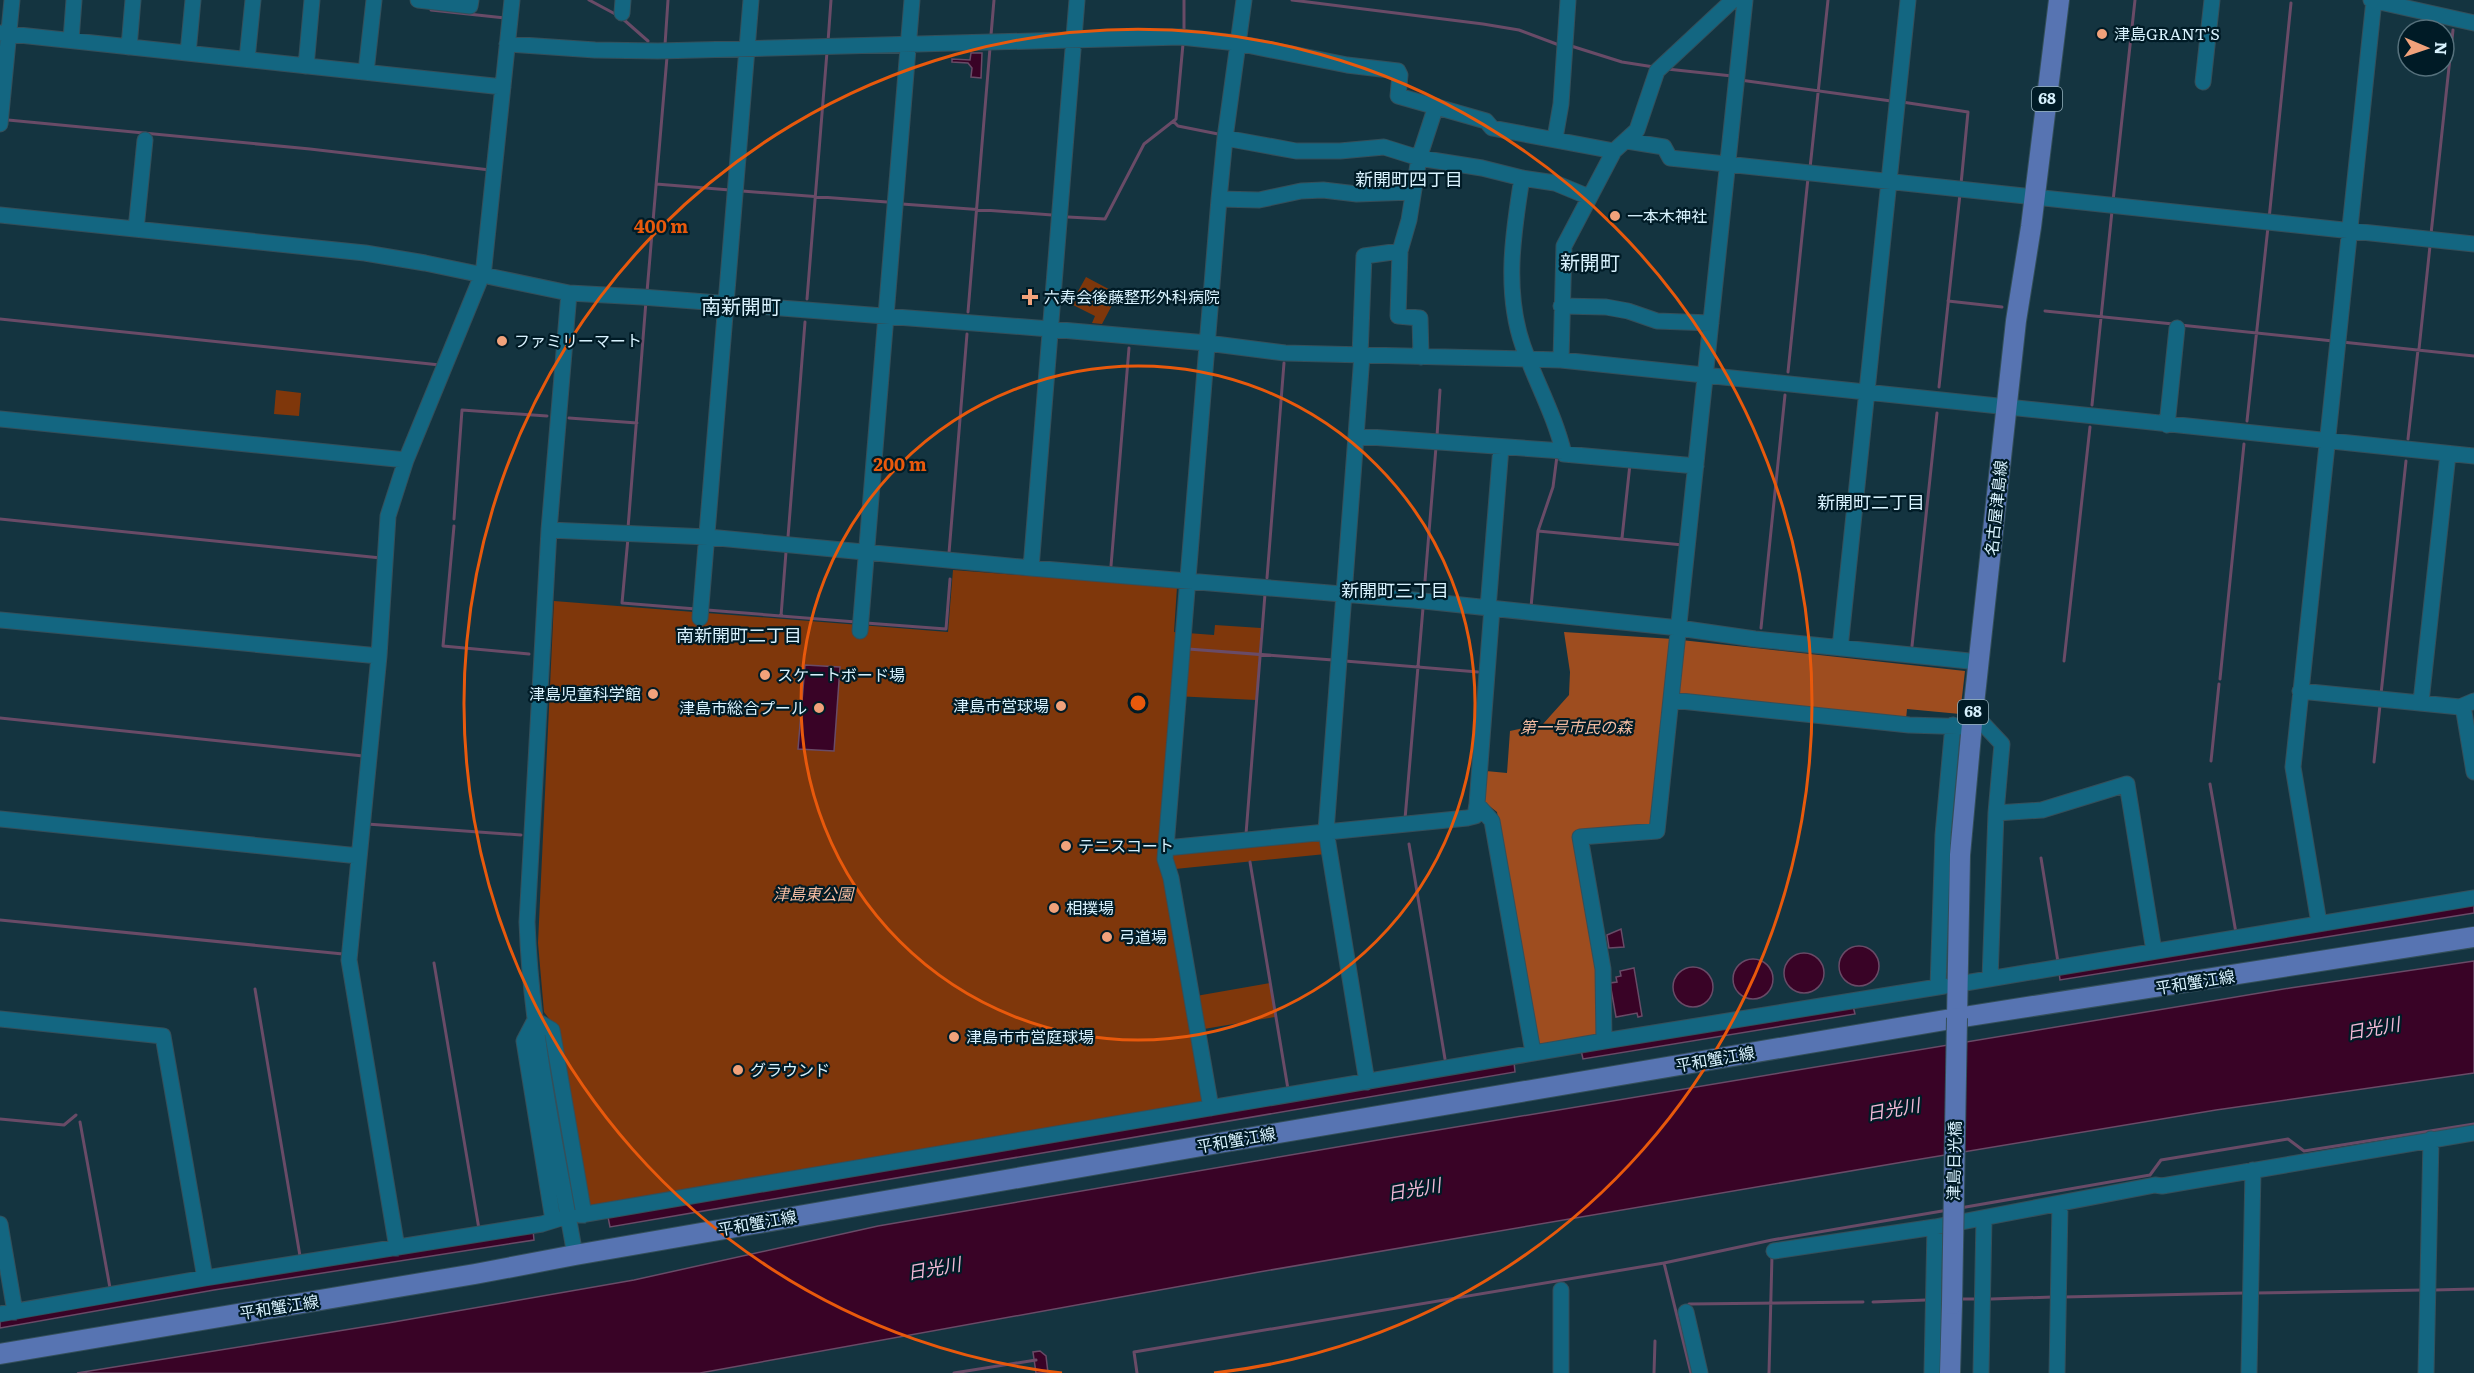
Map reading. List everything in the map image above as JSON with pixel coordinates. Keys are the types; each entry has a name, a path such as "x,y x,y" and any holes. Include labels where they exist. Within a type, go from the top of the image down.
{"main road":[{"name":"名古屋津島線","path":"1957,1018 1960,855 1966,722 1979,662 2016,321 2035,198 2060,0"},
{"name":"平和蟹江線","path":"0,1354 475,1274 1213,1143 1957,1018 2474,937"},
{"name":"津島日光橋","path":"1950,1373 1957,1018"}],"street":[{"path":"0,124 4,33 12,0"},
{"path":"71,40 74,0"},
{"path":"129,47 133,0"},
{"path":"188,53 193,0"},
{"path":"247,59 253,0"},
{"path":"306,66 312,0"},
{"path":"366,72 374,0"},
{"path":"418,0 470,6 471,0"},
{"path":"397,1248 349,960 379,656 388,516 406,460 482,275 512,0"},
{"path":"700,618 751,0"},
{"path":"860,631 912,0"},
{"path":"1031,568 1077,0"},
{"path":"1211,1108 1171,878 1165,860 1219,199 1244,0"},
{"path":"1555,138 1561,104 1568,0"},
{"path":"1561,360 1564,246 1614,151 1628,141 1637,130 1660,68 1733,0"},
{"path":"1604,1041 1603,969 1580,837 1658,831 1745,0"},
{"path":"1840,648 1908,0"},
{"path":"2203,82 2212,0"},
{"path":"2319,923 2292,766 2372,0 2474,23"},
{"path":"4,33 503,87"},
{"path":"507,44 595,50 1181,37 1237,43 1347,65 1398,71 1400,75 1398,96 1486,121 1492,128 1555,138 1614,151"},
{"path":"1421,357 1420,318 1398,316 1400,251 1409,220 1419,158 1436,106"},
{"path":"1225,138 1296,151 1394,148 1419,158 1556,183 1589,196"},
{"path":"136,229 145,140"},
{"path":"1628,141 1664,147 1670,158 2474,244"},
{"path":"1522,178 1516,213 1511,280 1517,324 1560,436 1563,451"},
{"path":"1219,199 1259,200 1301,191 1323,190 1357,194 1412,192"},
{"path":"0,215 364,253 569,293 647,297 884,318 1050,329 1285,352 1561,360 2474,456"},
{"path":"1367,1082 1326,831 1356,436 1364,256 1400,251"},
{"path":"569,293 549,530 527,922 528,957 535,1020 575,1255"},
{"path":"1561,306 1617,309 1657,321 1711,323"},
{"path":"2166,424 2177,328"},
{"path":"0,419 406,460"},
{"path":"1356,436 1563,451 1564,454 1696,466"},
{"path":"1166,848 1475,816 1501,447"},
{"path":"2421,702 2448,454"},
{"path":"549,530 708,537 1031,568 1345,594 1679,628 1755,639 1979,662"},
{"path":"0,620 379,656"},
{"path":"2300,691 2421,702 2427,705 2467,704 2464,712 2474,772"},
{"path":"1671,700 1909,724 1966,722 2002,744 1996,813 1990,979"},
{"path":"535,1020 552,1030 582,1215 1941,986 1943,835 1966,722"},
{"path":"1996,813 2042,810 2127,784 2154,951"},
{"path":"1477,804 1492,821 1533,1053"},
{"path":"0,819 359,856"},
{"path":"1965,983 2474,898"},
{"path":"0,1019 163,1036 205,1278"},
{"path":"0,1224 7,1313 556,1220 524,1041 535,1020"},
{"path":"1774,1251 1935,1227 2155,1185 2162,1186 2474,1133"},
{"path":"2426,1373 2431,1139"},
{"path":"2249,1373 2253,1170"},
{"path":"2057,1373 2060,1204"},
{"path":"1981,1373 1984,1218"},
{"path":"1932,1373 1935,1227"},
{"path":"1561,1290 1561,1373"},
{"path":"1686,1312 1700,1373"}],"green space":[{"path":"1086,277 1118,294 1102,324 1092,323 1095,316 1071,304"},
{"path":"276,390 301,393 299,416 274,414"},
{"name":"津島東公園","path":"953,570 1177,587 1174,632 1214,635 1215,625 1261,628 1256,700 1174,696 1162,842 1323,836 1326,854 1175,869 1196,996 1270,983 1275,1017 1192,1031 1203,1097 1200,1103 590,1207 557,1029 544,1012 538,943 554,601 948,632"},
{"name":"第一号市民の森","path":"1564,632 1673,639 1654,827 1576,833 1598,956 1600,1035 1539,1045 1536,1042 1497,812 1483,801 1486,771 1507,773 1510,731 1543,724 1569,695 1570,672"},
{"path":"1681,640 1965,671 1960,714 1907,709 1906,719 1676,693"}],"water":[{"path":"971,53 982,53 981,78 971,77 972,68 968,63 952,62 952,59 970,60"},
{"name":"津島市総合プール","path":"805,665 840,667 834,751 798,749"},
{"path":"2474,904 2474,913 2060,980 2059,972"},
{"path":"1621,929 1624,947 1609,948 1607,935"},
{"path":"1859,946 1873,952 1879,966 1873,980 1859,986 1845,980 1839,966 1845,952"},
{"path":"1804,953 1812,954 1818,959 1823,965 1823,981 1818,987 1812,992 1804,993 1796,992 1790,987 1785,981 1784,973 1785,965 1790,959 1796,954"},
{"path":"1753,959 1767,965 1773,979 1767,993 1753,999 1739,993 1733,979 1739,965"},
{"name":"日光川","path":"2474,961 2474,1073 2216,1110 1909,1161 1259,1272 700,1373 77,1373 388,1323 634,1280 878,1226 1384,1139 2290,988"},
{"path":"1693,967 1707,973 1713,987 1707,1001 1693,1007 1679,1001 1673,987 1679,973"},
{"path":"1634,968 1642,1016 1638,1017 1637,1013 1616,1017 1610,983 1617,982 1616,977 1621,976 1620,971"},
{"path":"1853,1006 1855,1014 1583,1059 1581,1050"},
{"path":"1514,1062 1515,1072 610,1227 608,1217"},
{"path":"533,1230 534,1240 214,1290 0,1328 0,1318"},
{"path":"1040,1351 1046,1356 1048,1373 1036,1373 1033,1352"}],"waterway":[{"path":"589,0 617,15"},
{"path":"665,45 668,0"},
{"path":"828,42 831,0"},
{"path":"991,35 994,0"},
{"path":"1184,0 1184,31"},
{"path":"1292,0 1519,30 1559,45"},
{"path":"1810,168 1828,0"},
{"path":"2113,201 2135,0"},
{"path":"2269,219 2291,3"},
{"path":"431,10 505,18"},
{"path":"623,19 648,41"},
{"path":"1068,217 1105,219 1144,144 1176,119 1183,44"},
{"path":"1568,45 1622,62 1654,67"},
{"path":"968,312 990,48"},
{"path":"807,299 827,52"},
{"path":"647,292 667,57"},
{"path":"1667,69 1732,76"},
{"path":"2431,234 2448,78"},
{"path":"1740,80 1891,101"},
{"path":"1902,102 1968,112 1961,184"},
{"path":"8,120 310,149 490,170"},
{"path":"1173,121 1178,126 1218,134"},
{"path":"1788,372 1808,178"},
{"path":"656,184 730,190"},
{"path":"742,191 887,202"},
{"path":"1939,387 1960,194"},
{"path":"902,204 1052,215"},
{"path":"2092,405 2112,211"},
{"path":"2247,421 2268,227"},
{"path":"2419,349 2430,246"},
{"path":"628,528 646,301"},
{"path":"1948,301 2002,307"},
{"path":"2045,311 2173,324"},
{"path":"0,319 440,365"},
{"path":"788,537 805,322"},
{"path":"2180,325 2333,341"},
{"path":"949,553 967,334"},
{"path":"2342,342 2474,356"},
{"path":"1111,566 1129,348"},
{"path":"2408,439 2418,350"},
{"path":"1267,578 1284,363"},
{"path":"1437,436 1440,390"},
{"path":"1761,628 1785,395"},
{"path":"454,519 462,410 547,416"},
{"path":"1912,646 1937,413"},
{"path":"569,418 637,423"},
{"path":"2064,661 2090,427"},
{"path":"2220,679 2244,444"},
{"path":"1424,593 1436,447"},
{"path":"1531,607 1538,531 1553,487 1557,456"},
{"path":"2381,694 2406,461"},
{"path":"1622,538 1630,464"},
{"path":"0,519 381,558"},
{"path":"454,526 443,646 529,654"},
{"path":"1538,531 1683,545"},
{"path":"628,538 622,603 696,609"},
{"path":"781,616 786,552"},
{"path":"866,623 946,629 950,579"},
{"path":"1246,834 1265,594"},
{"path":"1405,819 1423,608"},
{"path":"707,610 856,622"},
{"path":"1188,649 1333,660"},
{"path":"1345,661 1478,672"},
{"path":"2211,761 2219,684"},
{"path":"2374,762 2380,705"},
{"path":"0,718 363,756"},
{"path":"2210,784 2236,933"},
{"path":"367,824 521,835"},
{"path":"1409,844 1445,1059"},
{"path":"2041,858 2058,962"},
{"path":"1250,862 1288,1089"},
{"path":"0,920 343,954"},
{"path":"434,963 479,1229"},
{"path":"255,989 300,1256"},
{"path":"0,1119 64,1125 76,1115"},
{"path":"80,1122 110,1288"},
{"path":"1960,1208 2150,1175 2161,1160 2288,1139 2304,1151 2474,1124"},
{"path":"1137,1373 1134,1352 1664,1263 1772,1240 1948,1210"},
{"path":"1769,1373 1772,1255"},
{"path":"1664,1263 1691,1373"},
{"path":"2434,1290 2474,1289"},
{"path":"2255,1293 2423,1290"},
{"path":"2063,1297 2245,1293"},
{"path":"1991,1299 2053,1297"},
{"path":"1960,1299 1976,1299"},
{"path":"1873,1302 1926,1300"},
{"path":"1689,1304 1863,1302"},
{"path":"1654,1373 1655,1341"},
{"path":"954,1373 1036,1360"}],"place":[{"name":"津島GRANT'S","path":"2102,34"},
{"name":"一本木神社","path":"1615,216"},
{"name":"六寿会後藤整形外科病院","path":"1030,297"},
{"name":"ファミリーマート","path":"502,341"},
{"name":"スケートボード場","path":"765,675"},
{"name":"津島児童科学館","path":"653,694"},
{"name":"津島市営球場","path":"1061,706"},
{"name":"津島市総合プール","path":"819,708"},
{"name":"テニスコート","path":"1066,846"},
{"name":"相撲場","path":"1054,908"},
{"name":"弓道場","path":"1107,937"},
{"name":"津島市市営庭球場","path":"954,1037"},
{"name":"グラウンド","path":"738,1070"}],"district":[{"name":"新開町四丁目","path":"1409,180"},
{"name":"新開町","path":"1590,263"},
{"name":"南新開町","path":"741,307"},
{"name":"新開町二丁目","path":"1871,503"},
{"name":"新開町三丁目","path":"1395,591"},
{"name":"南新開町二丁目","path":"739,636"}]}
